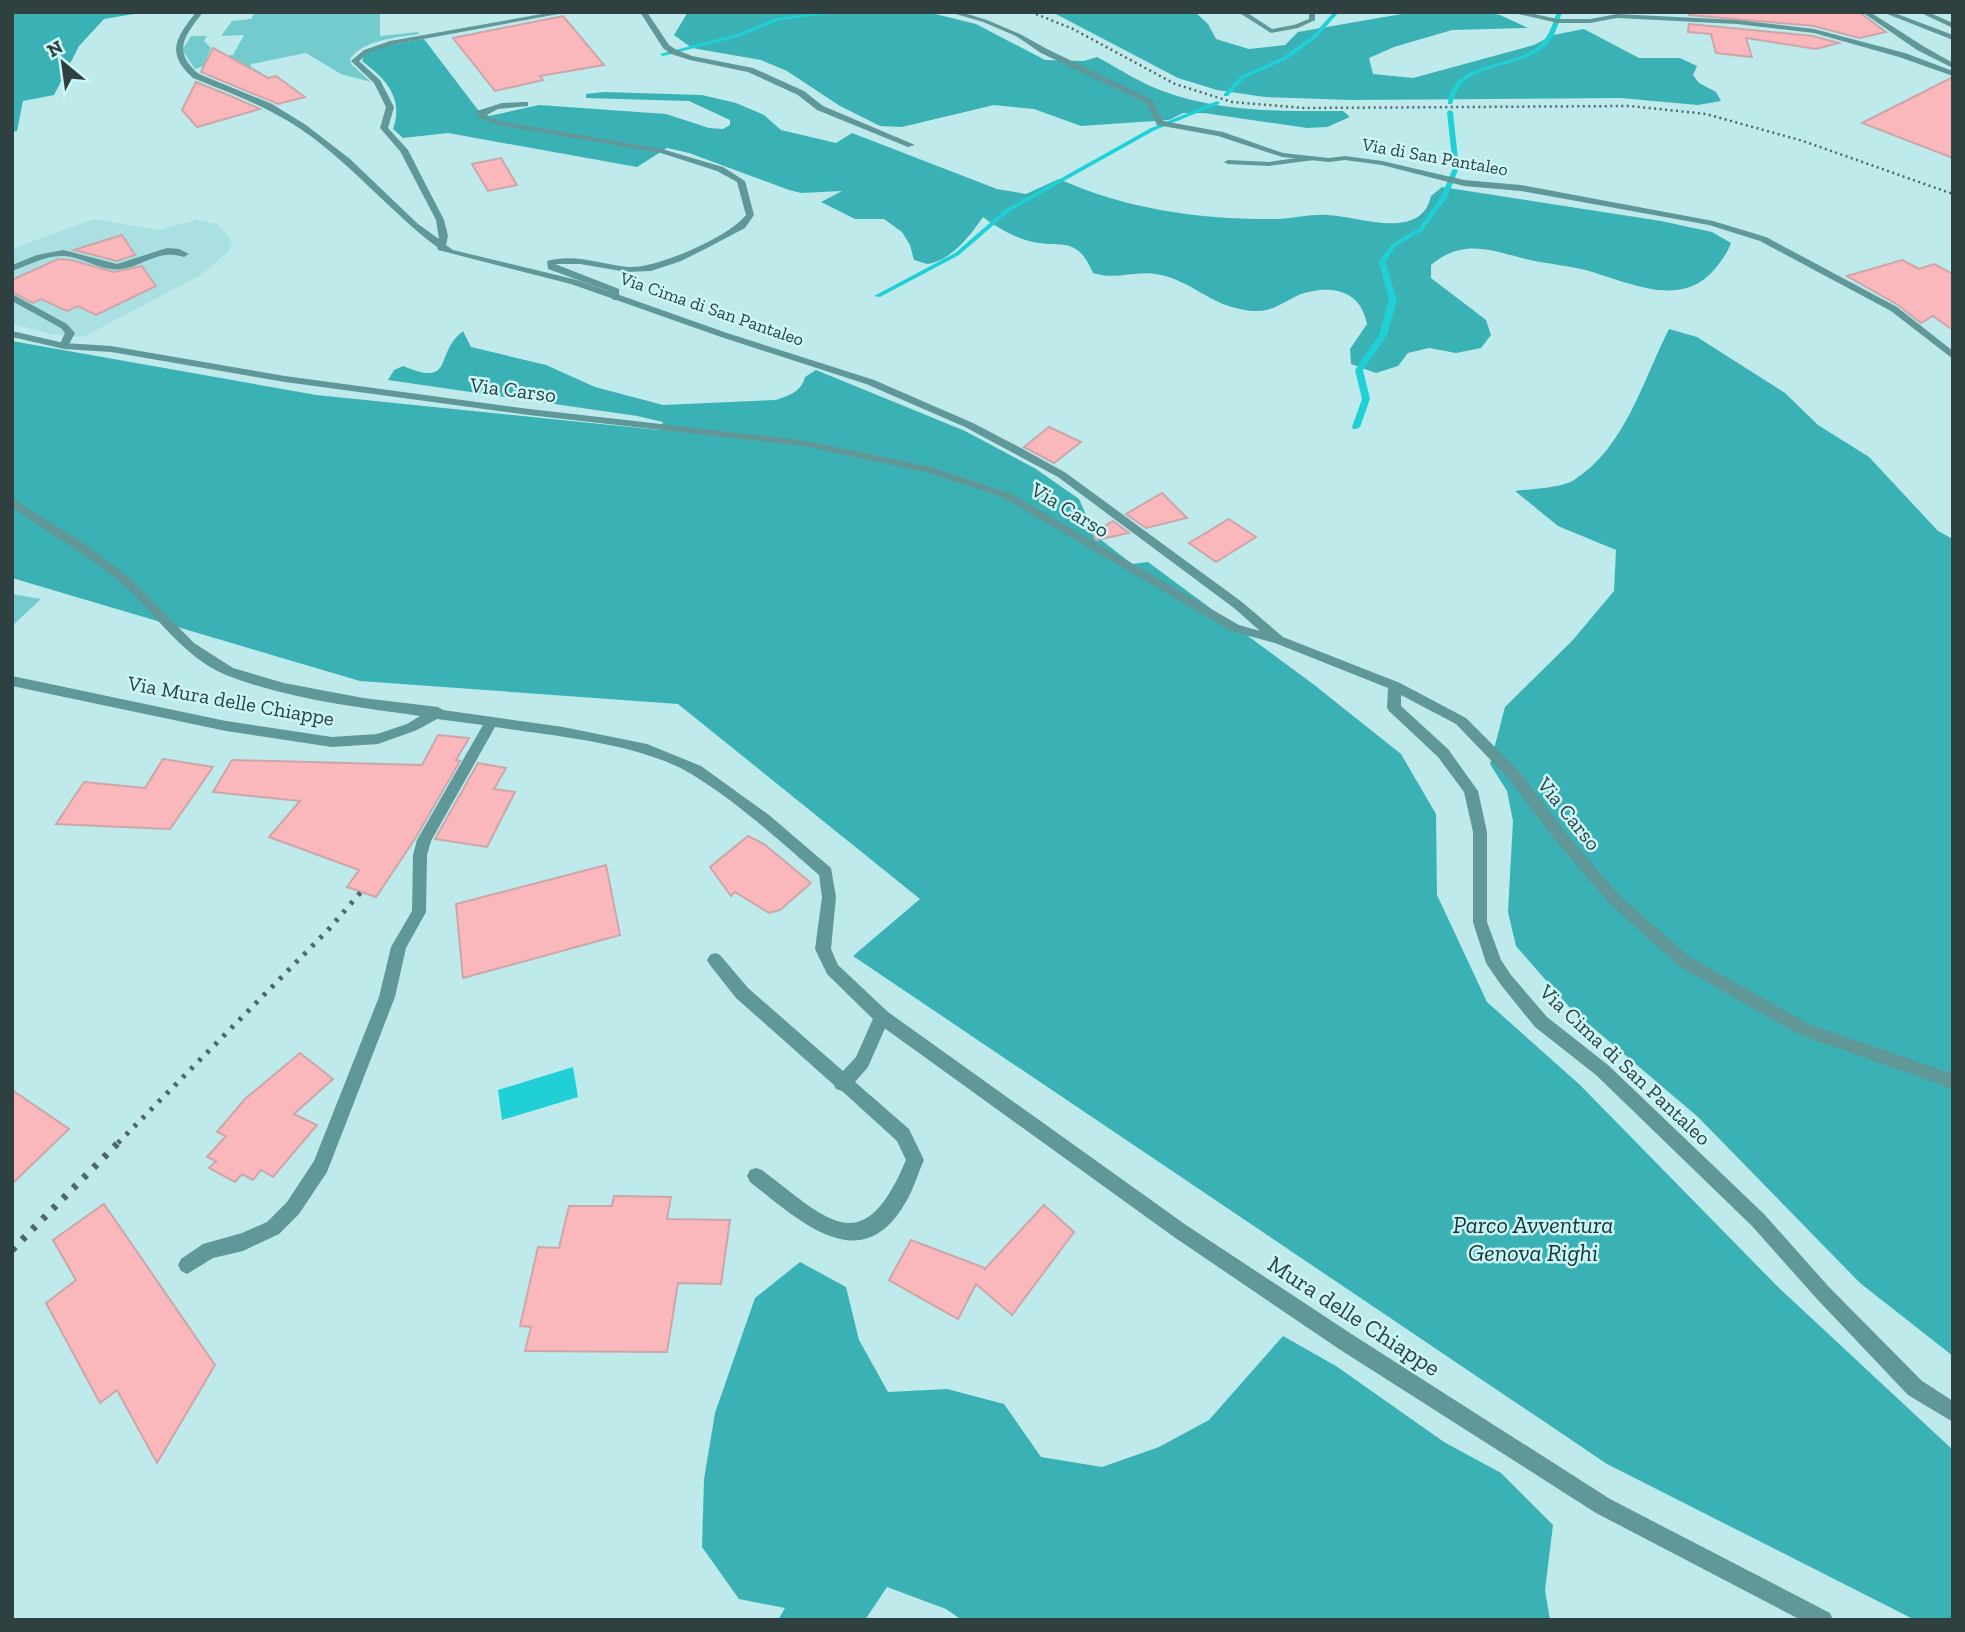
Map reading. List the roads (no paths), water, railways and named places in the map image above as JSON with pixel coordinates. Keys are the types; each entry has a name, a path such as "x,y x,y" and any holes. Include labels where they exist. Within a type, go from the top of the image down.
{"street":[{"name":"Via Cima di San Pantaleo","path":"200,12 177,49 177,58 187,70 269,106 303,127 347,161 441,248 457,256 542,272 870,382 1005,444 1062,475 1238,605 1279,640"},
{"path":"441,248 444,236 440,220 404,150 384,128 390,107 377,82 355,61 364,52 390,43 566,12"},
{"path":"643,12 666,46 674,52 690,58 750,70 801,93 820,108 911,145"},
{"name":"Via di San Pantaleo","path":"952,12 985,21 1018,35 1044,51 1149,102 1164,125 1220,134 1282,155 1345,158 1464,183 1521,188 1710,223 1763,239 1894,309 1953,356"},
{"path":"1241,12 1271,31 1303,25 1312,20 1312,12"},
{"path":"1334,12 1358,12"},
{"path":"1512,12 1558,20 1590,21 1617,16 1737,22 1814,31 1902,55 1953,74"},
{"path":"1865,12 1953,66"},
{"path":"1885,12 1953,38"},
{"path":"1922,12 1953,26"},
{"path":"525,104 488,108 481,113 481,117 498,123 672,154 720,169 741,181 750,215 742,226 660,266 636,270 562,260 550,263 551,267 616,291 617,298"},
{"path":"1228,162 1269,164 1311,158"},
{"path":"12,268 62,253 115,267 129,265 164,251 184,254"},
{"path":"12,297 64,326 70,333 64,346"},
{"name":"Via Carso","path":"12,334 64,346 111,349 285,379 530,412 802,443 932,470 1006,495 1235,628 1279,640 1395,686 1461,721 1512,773 1565,842 1616,901 1685,962 1804,1029 1953,1082"},
{"path":"12,501 126,581 190,646 229,671 284,688 363,703 439,712 491,723 424,840 420,855 419,912 399,947 387,997 321,1166 293,1208 273,1228 243,1242 209,1250 187,1265"},
{"name":"Via Mura delle Chiappe","path":"12,681 226,726 332,742 378,740 412,727 439,712"},
{"name":"Via Cima di San Pantaleo","path":"1395,686 1394,708 1443,753 1471,791 1480,832 1480,922 1494,963 1506,980 1541,1022 1602,1070 1740,1203 1915,1388 1953,1412"},
{"name":"Mura delle Chiappe","path":"491,723 563,732 647,749 696,770 764,818 826,872 829,897 823,949 832,969 882,1017 1180,1231 1603,1506 1823,1620"},
{"path":"715,960 742,993 813,1053 842,1084 903,1135 915,1160 899,1198 886,1215 869,1228 854,1233 827,1226 756,1176"},
{"path":"842,1084 862,1062 882,1017"}],"waterway":[{"path":"663,54 739,35 779,19 840,12"},
{"path":"1226,95 1243,77 1285,58 1313,38 1337,12"},
{"path":"1450,103 1454,89 1463,79 1536,51 1548,39 1560,12"},
{"path":"878,296 957,254 1008,210 1153,129 1217,103"},
{"path":"1356,427 1366,399 1359,370 1383,335 1393,300 1382,262 1393,246 1421,229 1444,197 1456,168 1450,112"}],"railway":[{"path":"1031,12 1073,29 1175,84 1232,102 1304,108 1630,106 1706,114 1803,141 1953,194"},
{"path":"118,1143 328,930 361,892"},
{"path":"12,1250 120,1141"}],"park label":[{"name":"Parco Avventura Genova Righi","path":"1533,1239"}]}
